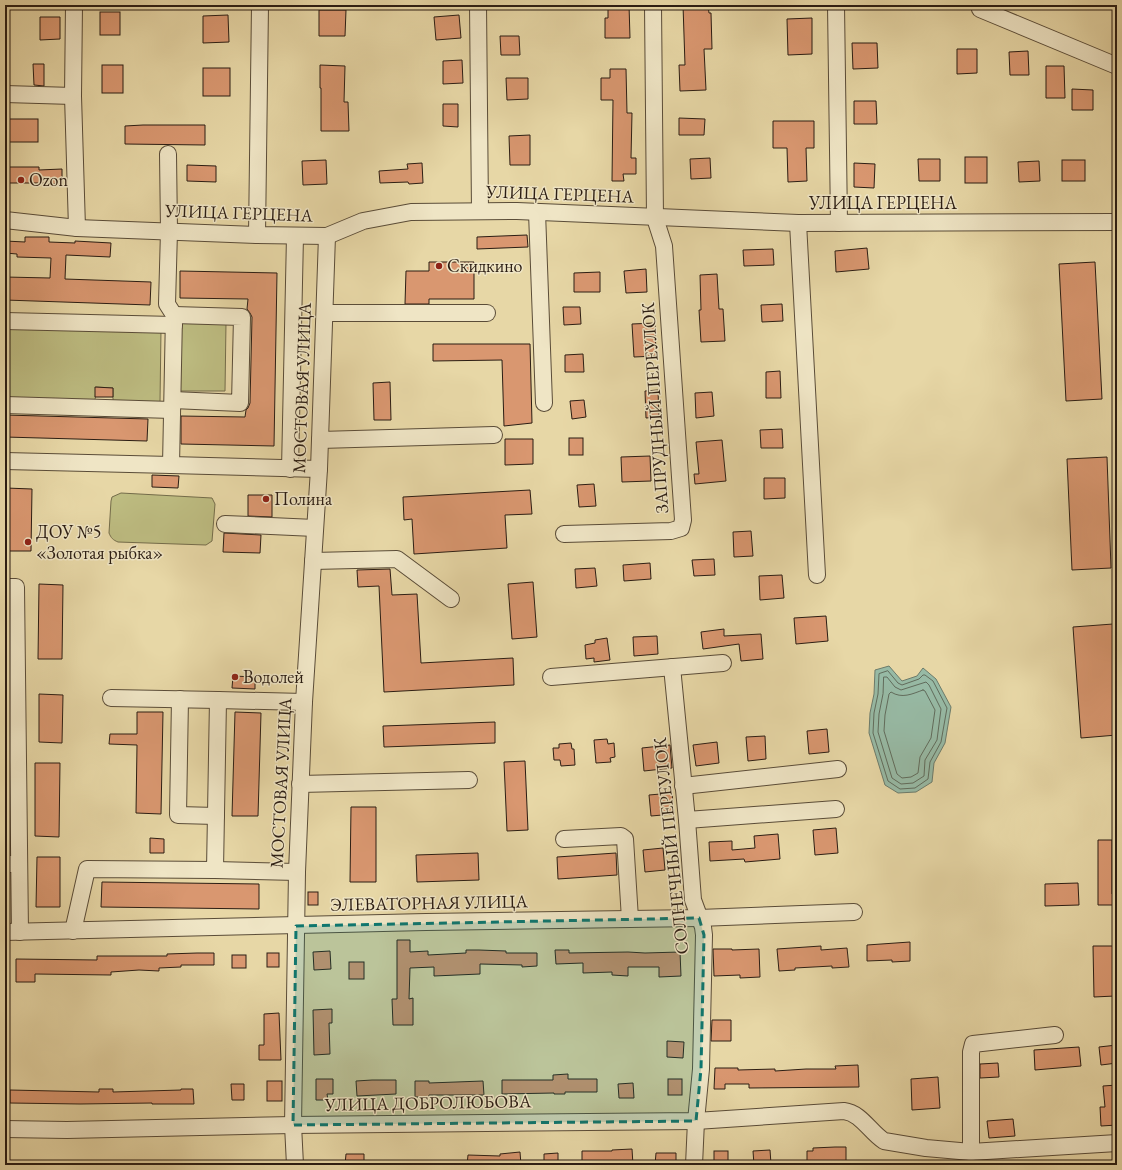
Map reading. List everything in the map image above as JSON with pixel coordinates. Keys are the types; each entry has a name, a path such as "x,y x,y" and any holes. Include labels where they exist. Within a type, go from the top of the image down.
{"street":[{"path":"74,5 73,96 77,228"},
{"path":"257,235 260,5"},
{"path":"478,5 480,210"},
{"path":"653,5 655,218"},
{"path":"836,5 840,224"},
{"path":"980,9 1117,66"},
{"path":"5,94 73,96"},
{"path":"168,154 169,231 166,304 174,320 171,465"},
{"name":"УЛИЦА ГЕРЦЕНА","path":"5,220 77,228 295,236 327,236 363,221 411,212 480,210 840,224 1117,222"},
{"path":"537,212 544,403"},
{"name":"ЗАПРУДНЫЙ ПЕРЕУЛОК","path":"564,534 671,531 681,528 683,520 664,246 655,218"},
{"path":"798,223 817,575"},
{"path":"290,468 295,236"},
{"name":"МОСТОВАЯ УЛИЦА","path":"295,1165 296,926 300,784 319,469 327,236"},
{"path":"325,313 487,313"},
{"path":"5,321 174,320 242,317 240,403 173,405 5,405"},
{"path":"320,440 494,436"},
{"path":"5,461 319,469"},
{"path":"225,524 315,528"},
{"path":"313,561 396,559 451,599"},
{"path":"5,588 16,587 12,932"},
{"path":"551,677 723,663"},
{"name":"СОЛНЕЧНЫЙ ПЕРЕУЛОК","path":"672,667 687,820 693,900 703,926 704,934 701,1069 696,1121 694,1165"},
{"path":"111,698 304,702"},
{"path":"180,699 178,815 216,816"},
{"path":"215,870 218,700"},
{"path":"683,786 838,769"},
{"path":"300,784 469,780"},
{"path":"687,820 836,809"},
{"path":"564,839 621,836 625,839 630,919"},
{"path":"73,931 87,869 297,872"},
{"name":"ЭЛЕВАТОРНАЯ УЛИЦА","path":"12,932 426,922 699,918 854,912"},
{"path":"1055,1036 973,1044 970,1052 971,1152 1117,1143"},
{"name":"УЛИЦА ДОБРОЛЮБОВА","path":"5,1129 696,1121 844,1111 851,1112 856,1115 879,1138 889,1143 971,1152"}],"highlighted area":[{"path":"699,918 704,935 701,1069 696,1121 293,1125 296,926"}],"shaded area":[{"path":"178,322 226,323 225,391 177,391"},
{"path":"5,327 161,330 160,402 113,402 113,388 96,387 95,401 5,400"},
{"path":"121,493 212,498 215,504 212,541 206,545 118,542 112,539 109,533 111,501 112,497"}],"water":[{"path":"889,666 902,681 917,676 923,668 936,679 951,707 945,743 934,763 932,782 916,792 898,793 885,785 869,733 870,713 874,694 875,670"}],"building":[{"path":"608,5 629,5 630,38 605,38 605,18 608,18"},
{"path":"683,5 708,5 709,13 711,13 712,49 704,49 706,90 680,91 679,65 685,65"},
{"path":"319,10 346,10 345,36 319,36"},
{"path":"100,12 120,12 120,35 100,35"},
{"path":"228,15 229,42 203,43 203,16"},
{"path":"459,15 461,38 436,40 434,17"},
{"path":"40,17 60,17 60,39 40,40"},
{"path":"812,18 812,54 788,55 787,19"},
{"path":"500,36 519,36 520,55 501,55"},
{"path":"852,43 877,43 878,68 853,69"},
{"path":"957,49 977,49 977,73 957,74"},
{"path":"1028,51 1029,75 1010,75 1009,52"},
{"path":"462,60 463,83 443,84 443,61"},
{"path":"33,64 44,64 44,86 34,85"},
{"path":"102,65 123,65 123,93 102,93"},
{"path":"320,65 345,66 344,102 348,102 349,131 321,131"},
{"path":"1046,66 1064,66 1065,98 1046,98"},
{"path":"203,68 230,68 230,96 203,96"},
{"path":"610,69 626,69 627,113 632,113 631,158 636,158 636,174 623,174 624,181 612,181 613,100 601,100 601,78 610,78"},
{"path":"506,78 528,78 528,99 507,100"},
{"path":"1072,89 1093,90 1093,110 1072,110"},
{"path":"854,101 876,101 877,124 854,124"},
{"path":"443,104 458,104 458,127 443,126"},
{"path":"679,118 705,119 704,135 679,135"},
{"path":"5,119 38,119 38,142 5,142"},
{"path":"773,121 814,121 814,148 806,148 807,181 788,182 787,148 773,148"},
{"path":"205,125 205,145 125,144 125,126"},
{"path":"530,135 530,165 510,165 509,136"},
{"path":"965,157 987,157 987,183 965,183"},
{"path":"710,158 711,178 691,179 690,159"},
{"path":"918,159 940,159 940,181 919,181"},
{"path":"326,160 327,184 303,185 302,161"},
{"path":"1062,160 1085,160 1085,181 1062,181"},
{"path":"1039,161 1040,181 1019,182 1018,162"},
{"path":"422,163 423,183 380,183 379,171 408,169 407,164"},
{"path":"854,163 875,164 874,188 854,187"},
{"path":"187,165 216,166 216,182 187,181"},
{"path":"5,167 39,167 39,170 62,169 62,184 5,183"},
{"path":"527,235 528,247 477,249 477,237"},
{"path":"25,237 49,237 49,242 75,243 75,241 111,243 110,257 66,255 65,279 151,282 150,305 5,300 5,277 50,278 51,258 17,257 17,254 5,253 5,241 25,242"},
{"path":"867,248 869,269 836,272 835,251"},
{"path":"773,249 774,265 744,266 743,250"},
{"path":"429,262 474,262 474,299 429,299 429,304 405,304 406,271 429,271"},
{"path":"1095,262 1102,399 1066,401 1059,264"},
{"path":"646,269 647,292 626,293 624,271"},
{"path":"180,271 277,273 274,446 181,444 181,416 245,417 246,410 250,403 252,317 247,309 248,299 180,298"},
{"path":"600,272 600,292 574,292 574,273"},
{"path":"717,274 719,309 723,309 725,341 701,342 699,310 701,310 700,275"},
{"path":"782,304 783,321 762,322 761,305"},
{"path":"563,307 580,307 581,324 564,325"},
{"path":"655,323 656,356 634,357 632,324"},
{"path":"433,344 530,344 532,423 504,426 502,360 433,361"},
{"path":"583,354 584,372 565,372 565,355"},
{"path":"780,371 781,398 766,398 766,372"},
{"path":"390,382 391,420 374,420 373,383"},
{"path":"95,387 113,388 113,397 95,397"},
{"path":"658,390 659,417 646,418 645,391"},
{"path":"712,392 714,416 696,418 695,393"},
{"path":"584,400 586,417 572,419 570,401"},
{"path":"5,415 148,419 147,441 5,437"},
{"path":"782,429 783,448 761,448 760,430"},
{"path":"569,438 583,438 583,455 569,455"},
{"path":"505,439 533,439 533,464 505,465"},
{"path":"722,440 726,481 695,484 694,474 699,474 696,442"},
{"path":"650,456 651,481 622,482 621,457"},
{"path":"1107,457 1111,568 1072,570 1067,459"},
{"path":"152,475 179,476 178,488 152,487"},
{"path":"764,478 785,478 785,498 764,499"},
{"path":"594,484 596,506 579,507 577,485"},
{"path":"6,488 32,489 31,551 7,551 7,532 5,532"},
{"path":"530,490 532,514 505,515 507,548 414,554 412,519 404,520 403,497"},
{"path":"248,495 272,495 272,517 248,516"},
{"path":"751,531 753,556 734,557 733,532"},
{"path":"224,533 261,535 260,553 223,552"},
{"path":"714,559 715,575 694,576 692,560"},
{"path":"650,563 651,579 624,581 623,565"},
{"path":"595,568 597,586 576,588 575,569"},
{"path":"390,569 392,595 417,594 421,663 513,658 514,685 384,692 379,586 358,587 357,570"},
{"path":"782,575 784,598 760,600 759,576"},
{"path":"533,582 537,637 512,639 508,584"},
{"path":"39,584 63,585 62,659 38,659"},
{"path":"826,616 828,641 796,644 794,618"},
{"path":"1113,624 1117,685 1117,735 1081,738 1073,627"},
{"path":"724,629 724,636 761,634 763,659 741,661 739,644 703,649 701,632"},
{"path":"657,636 658,654 634,656 633,637"},
{"path":"607,638 610,660 594,662 594,658 586,659 585,645 595,643 595,640"},
{"path":"233,676 255,677 255,689 232,688"},
{"path":"39,694 63,695 62,743 39,742"},
{"path":"137,712 163,712 161,814 136,813 137,745 109,744 110,734 137,734"},
{"path":"235,712 261,713 258,816 232,816"},
{"path":"495,722 495,743 384,747 383,726"},
{"path":"827,729 829,752 809,754 807,731"},
{"path":"765,736 766,759 748,761 746,737"},
{"path":"607,739 608,744 614,743 615,757 610,758 611,762 596,763 594,740"},
{"path":"717,742 719,763 696,766 693,745"},
{"path":"571,743 572,749 574,749 575,765 561,766 560,760 554,760 553,748 559,748 559,744"},
{"path":"670,745 672,768 644,771 642,748"},
{"path":"525,761 528,830 507,831 504,762"},
{"path":"35,763 60,763 59,837 35,836"},
{"path":"672,793 674,814 651,816 649,795"},
{"path":"351,807 376,807 376,882 350,882"},
{"path":"836,828 838,853 815,855 813,830"},
{"path":"778,834 780,859 745,862 744,859 710,861 709,842 732,841 732,850 755,848 754,836"},
{"path":"150,838 164,839 164,853 150,853"},
{"path":"1098,840 1112,840 1112,894 1117,894 1117,905 1098,905"},
{"path":"663,848 665,870 645,872 643,850"},
{"path":"478,853 479,880 417,882 416,855"},
{"path":"616,853 617,875 558,879 557,857"},
{"path":"37,857 60,857 60,907 36,907"},
{"path":"102,882 259,884 259,909 101,907"},
{"path":"1078,883 1079,905 1045,906 1045,884"},
{"path":"308,892 318,892 318,905 308,905"},
{"path":"397,940 410,940 410,952 428,951 428,955 466,953 466,950 506,951 506,953 537,953 537,966 522,967 522,965 480,964 480,974 434,976 434,967 410,968 409,999 413,998 413,1025 393,1025 392,999 397,999"},
{"path":"910,942 910,961 867,961 867,945"},
{"path":"821,946 821,950 847,948 849,967 832,968 832,966 795,968 795,970 779,971 777,949"},
{"path":"1093,946 1117,946 1117,981 1115,981 1115,996 1094,997"},
{"path":"713,949 759,949 760,977 740,978 740,975 714,976"},
{"path":"555,950 569,950 569,953 680,952 681,976 659,977 659,967 628,967 628,976 612,975 612,972 583,973 583,963 556,964"},
{"path":"330,951 331,969 314,970 313,952"},
{"path":"214,953 214,965 181,965 181,967 159,968 159,971 139,970 111,972 111,975 35,974 35,982 16,982 16,959 97,960 97,956 167,956 167,954"},
{"path":"267,953 279,953 279,967 267,967"},
{"path":"232,955 246,955 246,968 232,968"},
{"path":"349,962 364,962 364,979 349,979"},
{"path":"332,1009 332,1023 329,1023 330,1054 314,1055 313,1010"},
{"path":"279,1013 281,1060 259,1060 259,1045 264,1045 264,1014"},
{"path":"712,1020 731,1020 731,1041 711,1041"},
{"path":"667,1041 684,1042 683,1058 667,1057"},
{"path":"1117,1045 1117,1063 1101,1065 1099,1047"},
{"path":"1079,1047 1081,1066 1035,1070 1034,1050"},
{"path":"998,1063 999,1077 980,1078 980,1064"},
{"path":"858,1065 859,1087 749,1088 749,1084 725,1084 725,1089 714,1089 715,1068 738,1068 738,1070 775,1069 775,1071 836,1069 835,1066"},
{"path":"568,1074 568,1079 597,1079 597,1092 565,1092 565,1094 502,1094 502,1080 553,1080 553,1075"},
{"path":"938,1077 940,1108 912,1110 911,1079"},
{"path":"316,1079 333,1079 333,1094 327,1094 328,1100 316,1100"},
{"path":"668,1079 682,1079 682,1095 668,1095"},
{"path":"396,1080 396,1094 357,1096 356,1081"},
{"path":"267,1081 282,1081 282,1101 267,1101"},
{"path":"415,1081 429,1081 429,1083 483,1081 484,1095 429,1095 429,1097 415,1097"},
{"path":"633,1083 634,1098 619,1098 618,1084"},
{"path":"231,1084 244,1084 244,1100 232,1100"},
{"path":"1117,1085 1117,1125 1101,1126 1100,1107 1105,1107 1103,1086"},
{"path":"99,1089 113,1089 113,1092 193,1089 194,1104 10,1103 10,1090 99,1092"},
{"path":"1013,1119 1015,1136 989,1138 987,1121"},
{"path":"846,1147 846,1165 807,1165 807,1151 813,1151 813,1148"},
{"path":"632,1149 633,1165 582,1165 582,1151"},
{"path":"770,1150 771,1164 754,1165 753,1151"},
{"path":"714,1151 728,1151 728,1165 714,1165"},
{"path":"520,1152 521,1165 467,1165 468,1155 500,1156 500,1154"},
{"path":"558,1153 558,1165 544,1165 544,1154"},
{"path":"656,1153 676,1153 676,1165 655,1165"},
{"path":"346,1154 364,1154 364,1165 345,1165"}],"place":[{"name":"Ozon","path":"21,180"},
{"name":"Скидкино","path":"439,266"},
{"name":"Полина","path":"266,499"},
{"name":"ДОУ №5 «Золотая рыбка»","path":"28,542"},
{"name":"Водолей","path":"235,677"}]}
